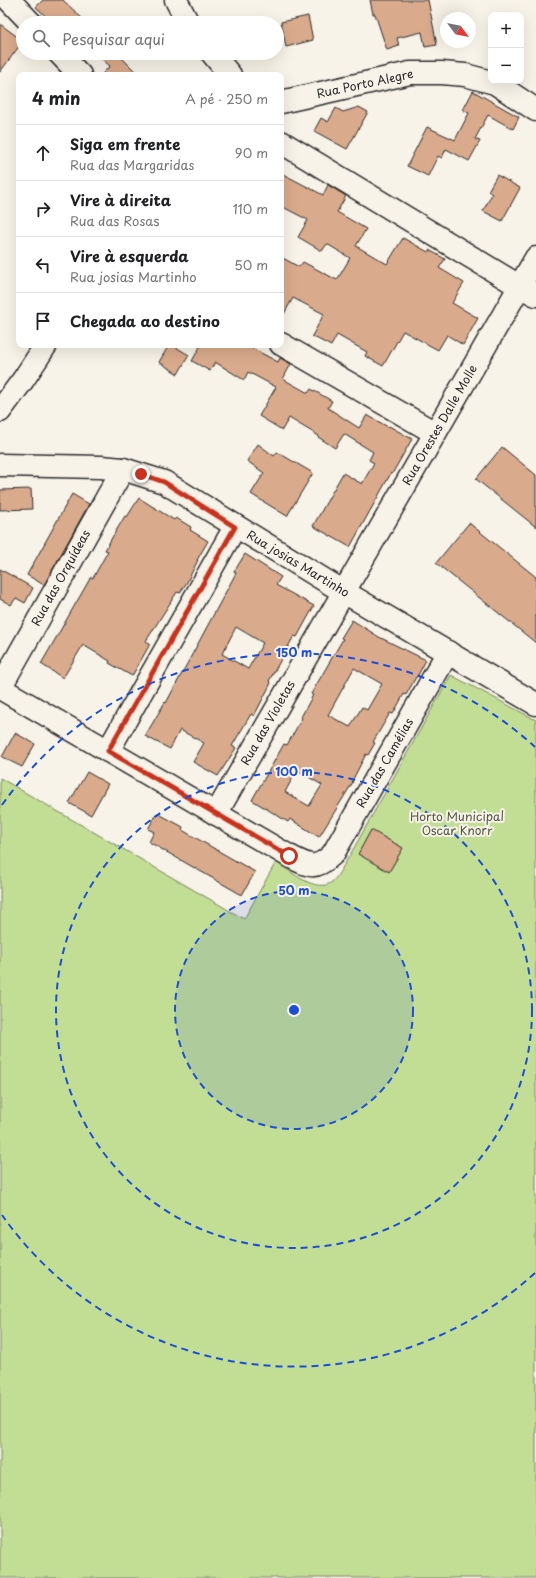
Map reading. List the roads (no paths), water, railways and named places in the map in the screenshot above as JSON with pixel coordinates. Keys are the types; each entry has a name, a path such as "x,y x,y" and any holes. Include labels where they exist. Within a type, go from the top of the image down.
{"street":[{"path":"9,0 24,16"},
{"path":"176,0 184,16"},
{"path":"66,60 77,72"},
{"path":"218,60 228,72"},
{"name":"Rua Porto Alegre","path":"284,101 410,73 442,73 465,75 495,83 536,110"},
{"path":"284,144 527,291"},
{"name":"Rua Orestes Dalle Molle","path":"344,592 435,433 527,291 536,258"},
{"path":"284,346 435,433"},
{"path":"0,410 23,380 44,348"},
{"name":"Rua josias Martinho","path":"0,465 101,467 123,469 164,482 235,527 536,704"},
{"name":"Rua das Orquídeas","path":"0,688 123,469"},
{"path":"108,751 235,527"},
{"name":"Rua das Violetas","path":"216,814 344,592"},
{"name":"Rua das Camélias","path":"216,814 304,864 314,866 324,862 332,854 448,652"},
{"path":"0,688 216,814"}],"park label":[{"name":"Horto Municipal Oscar Knorr","path":"457,824"}]}
